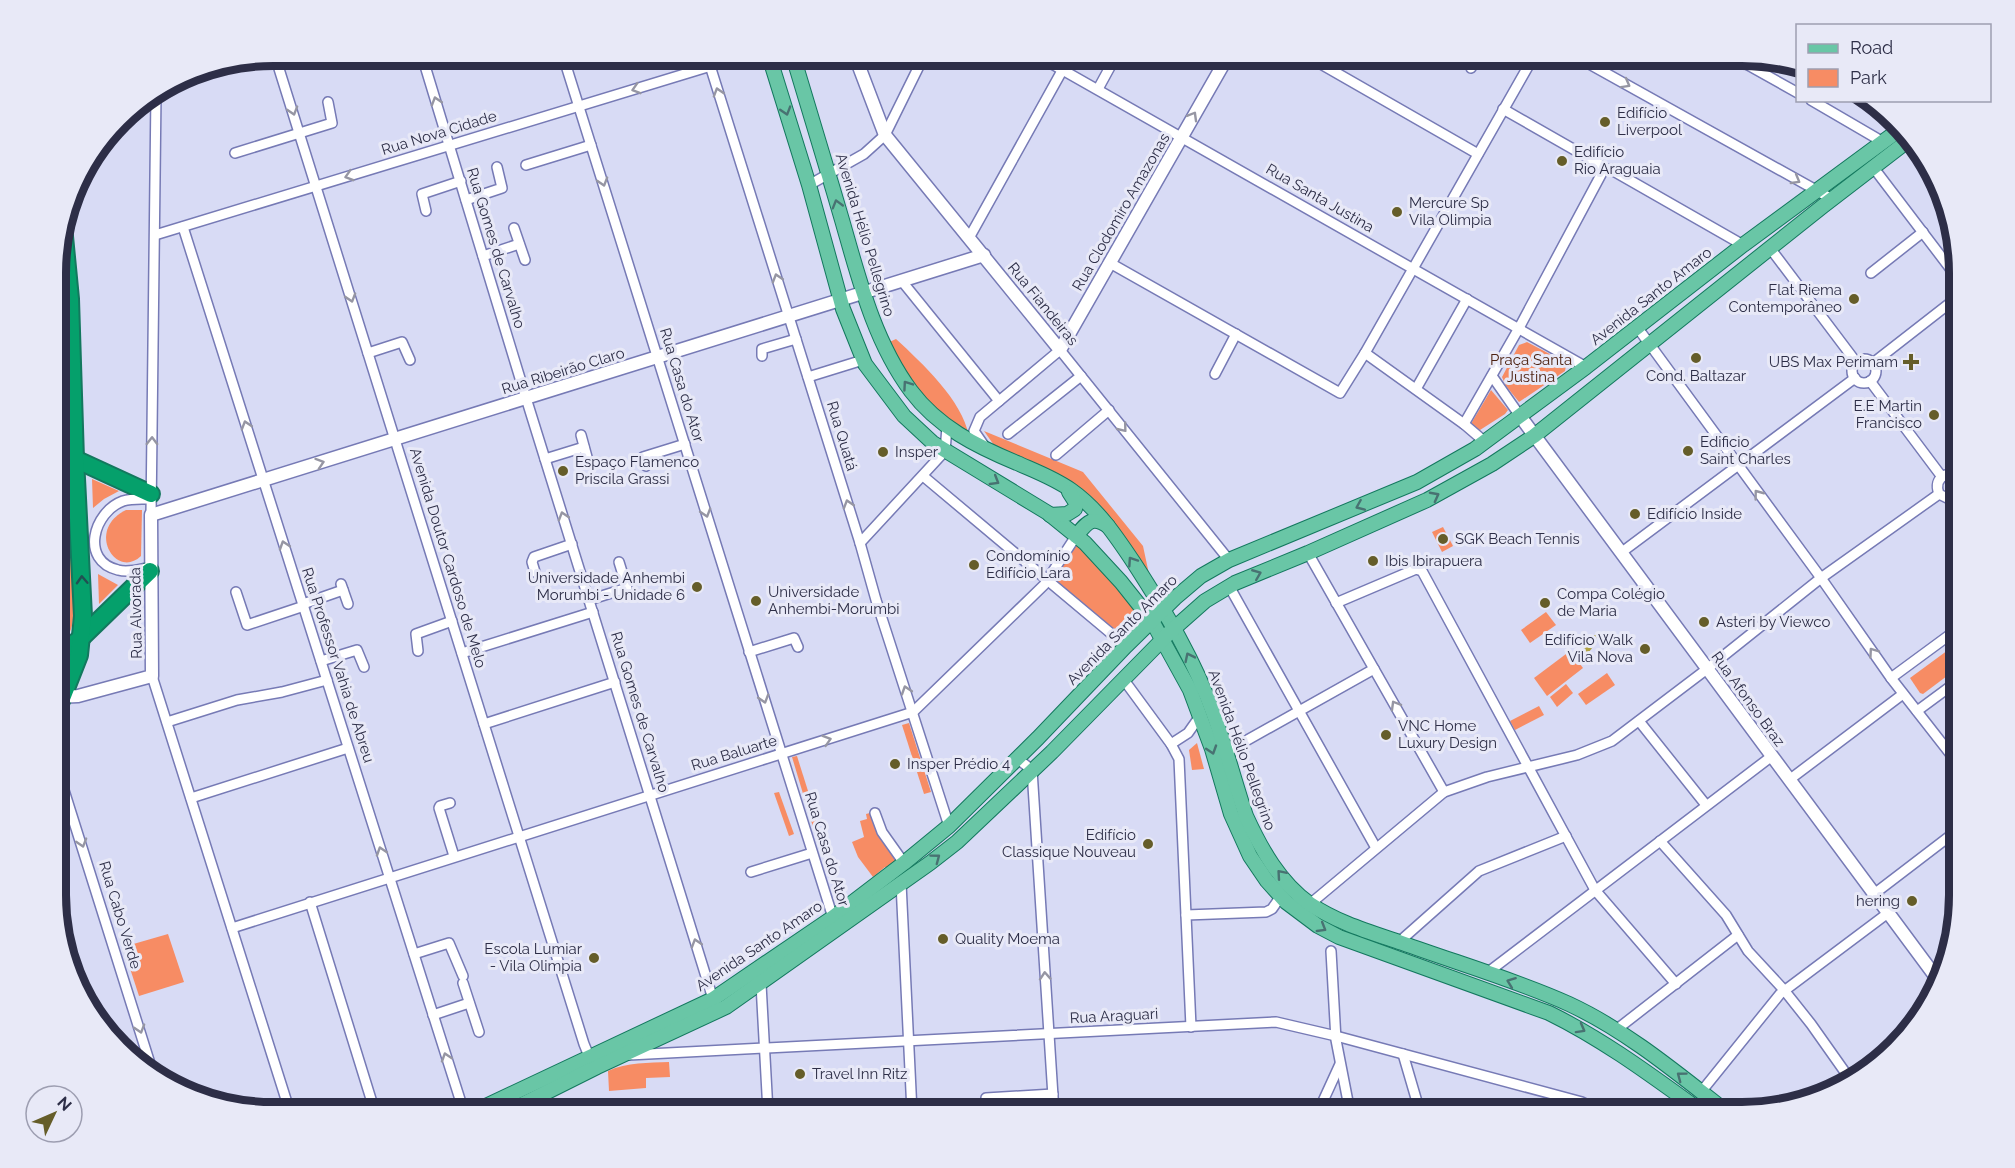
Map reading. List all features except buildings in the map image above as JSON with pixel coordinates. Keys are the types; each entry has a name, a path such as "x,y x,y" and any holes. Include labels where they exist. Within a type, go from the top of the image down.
{"highway":[{"path":"66,686 79,655 83,596 67,264"},
{"path":"75,459 151,497"},
{"path":"66,650 151,569"}],"main road":[{"name":"Avenida Hélio Pellegrino","path":"772,66 809,185 840,300 863,360 882,389 904,416 933,443 1050,515 1076,537 1121,582 1152,621 1190,690 1231,814 1242,841 1267,881 1281,896 1318,926 1353,944 1549,1013 1580,1028 1628,1058 1684,1102"},
{"name":"Avenida Hélio Pellegrino","path":"796,66 863,293 889,359 912,393 933,416 971,443 1064,485 1091,507 1111,530 1163,610 1198,675 1214,713 1246,816 1261,847 1283,877 1310,904 1349,925 1488,973 1568,1004 1644,1048 1714,1102"},
{"name":"Avenida Santo Amaro","path":"835,924 949,826 1018,759 1126,646 1201,576 1229,560 1417,482 1452,464 1586,367 1743,245 1894,134"},
{"name":"Avenida Santo Amaro","path":"497,1102 593,1062 621,1056 726,1007 756,979 835,924 901,883 957,842 1124,680 1163,639 1205,601 1229,586 1427,500 1492,464 1534,436 1904,145"},
{"path":"1050,515 1067,514 1075,509 1075,500 1064,485"},
{"path":"1076,537 1087,524 1094,520 1101,521 1111,530"},
{"name":"Avenida Santo Amaro","path":"524,1102 593,1062 756,979"}],"street":[{"name":"Avenida Doutor Cardoso de Melo","path":"278,66 519,836 593,1062"},
{"name":"Rua Gomes de Carvalho","path":"425,66 713,999"},
{"name":"Rua Casa do Ator","path":"566,66 835,924"},
{"name":"Rua Nova Cidade","path":"155,235 710,66"},
{"name":"Rua Quatá","path":"710,66 876,600 949,826"},
{"name":"Rua Fiandeiras","path":"859,66 885,135 1229,560"},
{"path":"809,185 864,154 885,135 919,66"},
{"name":"Rua Santa Justina","path":"1057,66 1586,367"},
{"path":"1098,89 1111,66"},
{"name":"Rua Clodomiro Amazonas","path":"991,452 975,434 974,428 981,417 1060,350 1222,66"},
{"path":"1324,66 1478,154"},
{"path":"1110,262 1339,393 1342,392 1528,66"},
{"path":"1593,66 1832,199"},
{"path":"1751,67 1796,92"},
{"path":"969,238 1063,69"},
{"path":"235,153 332,123 328,102"},
{"path":"1814,102 1883,142"},
{"name":"Rua Alvorada","path":"156,103 151,497 152,676 286,1102"},
{"path":"1503,109 1601,165 1603,171"},
{"path":"525,165 591,145"},
{"path":"466,200 502,188 497,166"},
{"path":"1873,167 1949,267"},
{"path":"1464,424 1519,328 1603,171 1610,169 1743,245"},
{"path":"426,211 422,195 461,181"},
{"name":"Rua Professor Vahia de Abreu","path":"183,227 461,1102"},
{"path":"514,228 525,260"},
{"path":"1871,273 1923,232"},
{"path":"483,256 519,244"},
{"path":"1770,248 1856,362"},
{"name":"Rua Ribeirão Claro","path":"151,515 984,255"},
{"path":"902,280 999,401"},
{"path":"1416,389 1467,299"},
{"path":"1873,363 1949,304"},
{"path":"1637,327 1821,578 1891,678 1949,752"},
{"path":"1215,374 1236,334"},
{"path":"762,356 762,349 796,339"},
{"path":"368,353 402,342 410,360"},
{"path":"1365,353 1464,424 1485,442"},
{"path":"1870,381 1860,382 1852,372 1856,362 1863,359 1873,363"},
{"path":"808,377 863,360"},
{"path":"1870,381 1875,371 1873,363"},
{"path":"1008,434 1081,376"},
{"path":"1492,376 1520,416"},
{"path":"1622,552 1855,378"},
{"path":"1870,381 1942,477"},
{"path":"1056,455 1109,410"},
{"name":"Rua Afonso Braz","path":"1520,416 1933,974"},
{"path":"860,543 945,451 947,426"},
{"path":"546,459 585,452 581,435"},
{"path":"646,466 644,457 685,444"},
{"path":"1939,494 1937,485 1942,477 1949,475"},
{"path":"923,476 1126,646"},
{"path":"1310,904 1444,792 1487,777 1578,755 1612,741 1821,578 1939,494"},
{"path":"1939,494 1949,498"},
{"path":"151,497 134,499 116,505 100,518 94,537 97,552 108,566 127,571 151,569"},
{"name":"Rua Baluarte","path":"231,928 913,712 1047,580 1076,537"},
{"path":"535,572 532,562 534,557 572,544"},
{"path":"1308,553 1444,792"},
{"path":"590,600 627,588 619,562"},
{"path":"1336,603 1416,569 1422,571 1595,890 1676,984"},
{"path":"1229,586 1376,848"},
{"path":"236,592 248,625 303,605 342,587 348,604"},
{"path":"462,653 593,612"},
{"path":"418,651 416,634 452,621"},
{"path":"1891,678 1949,635"},
{"path":"749,652 794,638 798,647"},
{"path":"321,662 357,650 364,667"},
{"path":"1226,752 1374,669"},
{"path":"66,700 152,676"},
{"path":"167,722 237,700 282,692 327,680"},
{"path":"1124,680 1171,744 1177,754 1179,764 1191,1027"},
{"path":"484,724 615,682"},
{"path":"1917,711 1949,687"},
{"path":"1789,780 1903,694"},
{"path":"1171,744 1188,733 1200,716"},
{"path":"1639,721 1706,805"},
{"path":"190,798 348,748"},
{"path":"1488,973 1772,756"},
{"path":"1018,759 1032,770 1053,1102"},
{"name":"Rua Cabo Verde","path":"66,797 149,1060"},
{"path":"450,803 439,808 454,856"},
{"path":"875,813 882,832 904,863"},
{"path":"1399,942 1479,871 1566,837"},
{"path":"1874,894 1949,837"},
{"path":"1660,841 1726,915 1748,951 1784,990 1846,1073"},
{"path":"751,872 812,853"},
{"path":"901,883 911,1102"},
{"path":"1186,915 1266,912 1272,909 1281,896"},
{"path":"310,902 372,1102"},
{"path":"1701,1092 1784,990 1888,913"},
{"path":"1616,1030 1738,935"},
{"path":"414,954 449,943 479,1032"},
{"path":"1331,951 1336,1036 1348,1102"},
{"path":"756,979 765,1048 768,1102"},
{"path":"433,1015 469,1003"},
{"name":"Rua Araguari","path":"621,1056 1276,1022 1582,1102"},
{"path":"1403,1054 1417,1102"},
{"path":"1323,1102 1340,1064"},
{"path":"986,1102 986,1098 1053,1094"}],"green space":[{"path":"896,339 929,371 950,396 965,423 969,436 957,429 913,388 885,344"},
{"name":"Praça Santa Justina","path":"1527,342 1563,361 1566,366 1565,371 1519,402 1502,377 1519,345"},
{"path":"1491,390 1508,410 1480,430 1471,425"},
{"path":"984,431 1083,472 1143,546 1149,574 1111,520 996,448"},
{"path":"66,475 74,606 71,630 66,639"},
{"path":"92,479 119,491 93,508"},
{"path":"126,510 142,510 141,556 131,562 122,562 114,557 106,540 108,529 114,519"},
{"name":"SGK Beach Tennis","path":"1443,527 1453,546 1442,552 1432,532"},
{"path":"1076,543 1087,552 1142,615 1143,623 1140,622 1126,640 1117,639 1057,583 1058,572"},
{"path":"98,574 118,585 99,604"},
{"path":"1546,612 1556,625 1530,643 1521,630"},
{"path":"1949,649 1949,674 1923,694 1910,678"},
{"path":"1570,651 1583,668 1547,696 1534,678"},
{"path":"1607,673 1615,685 1586,705 1578,694"},
{"path":"1566,684 1573,693 1557,707 1550,697"},
{"path":"1539,706 1544,715 1515,730 1510,721"},
{"path":"909,723 931,792 924,794 902,725"},
{"path":"1197,743 1204,769 1192,770 1189,750"},
{"path":"797,756 819,826 813,827 792,757"},
{"path":"779,792 794,834 789,836 774,793"},
{"path":"870,813 879,835 900,861 889,870 885,867 873,877 858,857 852,842 864,837 860,821 867,819 866,814"},
{"path":"168,934 184,982 139,996 123,947"},
{"path":"669,1062 670,1077 646,1078 646,1088 609,1091 608,1071 630,1064"}],"shaded area":[{"path":"1593,635 1597,635 1593,646 1579,658 1574,652 1584,648"}],"place":[{"name":"Edifício Liverpool","path":"1605,122"},
{"name":"Edifício Rio Araguaia","path":"1562,161"},
{"name":"Mercure Sp Vila Olimpia","path":"1397,212"},
{"name":"Flat Riema Contemporâneo","path":"1854,299"},
{"name":"Cond. Baltazar","path":"1696,358"},
{"name":"UBS Max Perimam","path":"1911,362"},
{"name":"E.E Martin Francisco","path":"1934,415"},
{"name":"Edificio Saint Charles","path":"1688,451"},
{"name":"Insper","path":"883,452"},
{"name":"Espaço Flamenco Priscila Grassi","path":"563,471"},
{"name":"Edifício Inside","path":"1635,514"},
{"name":"SGK Beach Tennis","path":"1443,539"},
{"name":"Ibis Ibirapuera","path":"1373,561"},
{"name":"Condomínio Edifício Lara","path":"974,565"},
{"name":"Universidade Anhembi Morumbi - Unidade 6","path":"697,587"},
{"name":"Universidade Anhembi-Morumbi","path":"756,601"},
{"name":"Compa Colégio de Maria","path":"1545,603"},
{"name":"Asteri by Viewco","path":"1704,622"},
{"name":"Edifício Walk Vila Nova","path":"1645,649"},
{"name":"VNC Home Luxury Design","path":"1386,735"},
{"name":"Insper Prédio 4","path":"895,764"},
{"name":"Edifício Classique Nouveau","path":"1148,844"},
{"name":"hering","path":"1912,901"},
{"name":"Quality Moema","path":"943,939"},
{"name":"Escola Lumiar - Vila Olimpia","path":"594,958"},
{"name":"Travel Inn Ritz","path":"800,1074"}]}
